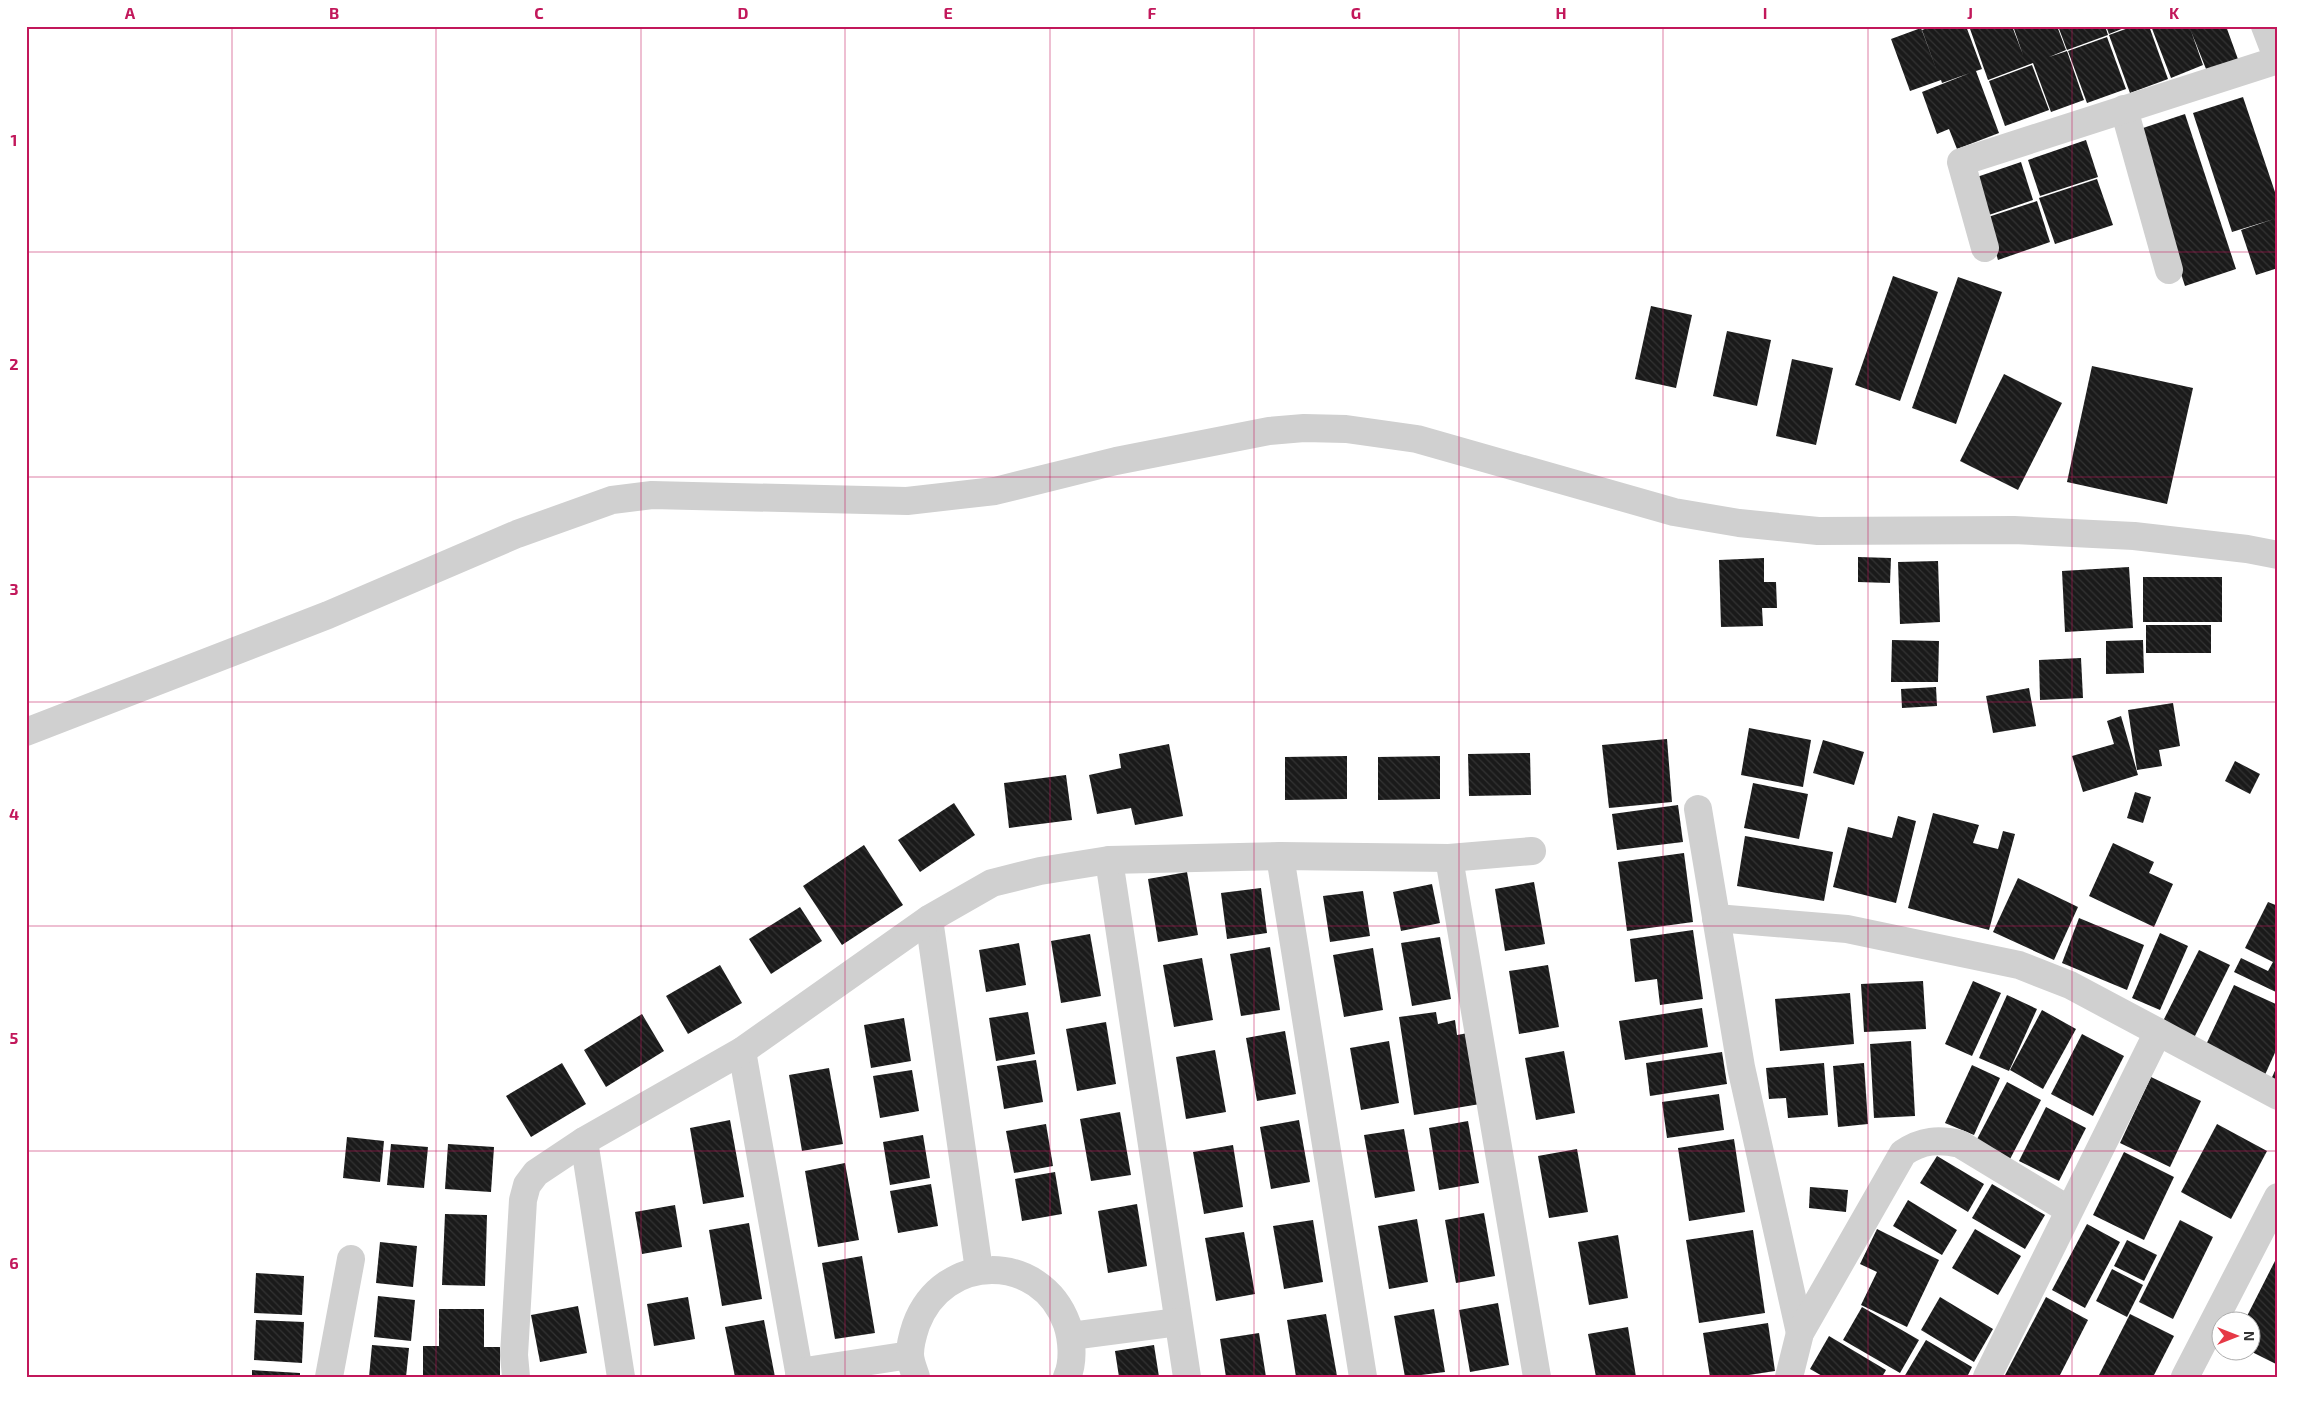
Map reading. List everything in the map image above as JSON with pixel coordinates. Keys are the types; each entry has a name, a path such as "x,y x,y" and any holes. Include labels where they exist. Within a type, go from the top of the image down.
{"street":[{"path":"1985,248 1961,162 2278,60 2265,26"},
{"path":"2124,109 2169,270"},
{"path":"26,732 328,615 517,534 612,500 652,495 907,501 995,491 1116,461 1269,431 1304,428 1346,429 1417,439 1674,512 1739,523 1818,531 2014,530 2124,536 2278,554"},
{"path":"1698,809 1741,1067 1800,1333"},
{"path":"516,1377 514,1355 523,1200 527,1185 536,1173 584,1141 742,1051 929,919 992,883 1040,871 1108,860 1280,856 1448,858 1532,851"},
{"path":"1280,856 1363,1377"},
{"path":"1448,858 1538,1377"},
{"path":"1108,860 1187,1377"},
{"path":"1716,918 1847,929 2019,965 2070,985 2278,1096"},
{"path":"929,919 979,1270"},
{"path":"1987,1377 2158,1032"},
{"path":"742,1051 799,1374 913,1366 913,1333 922,1310 936,1291 956,1278 979,1270 1011,1271 1040,1285 1061,1308 1071,1336 1070,1370 1067,1377"},
{"path":"1789,1377 1800,1333 1903,1153 1912,1147 1932,1140 1944,1140 1960,1144 2069,1210"},
{"path":"584,1141 621,1377"},
{"path":"2185,1377 2278,1197"},
{"path":"329,1377 351,1259"},
{"path":"1071,1336 1178,1322"}],"building":[{"path":"1933,26 1966,26 1982,69 1976,71 1999,133 1957,149 1949,129 1937,134 1922,92 1970,73 1942,83 1941,80 1910,91 1891,39 1921,28 1937,71 1922,30"},
{"path":"1969,26 2012,26 2023,55 2013,26 2057,26 2066,50 2049,57 2067,51 2084,100 2051,112 2033,63 1988,80"},
{"path":"2058,26 2105,26 2108,35 2067,50"},
{"path":"2106,26 2129,26 2109,34"},
{"path":"2134,26 2149,26 2168,79 2130,93 2109,35"},
{"path":"2151,26 2226,26 2239,62 2208,74 2191,31 2203,65 2171,78"},
{"path":"2107,37 2126,89 2087,103 2068,51"},
{"path":"2032,65 2049,110 2005,126 1989,81"},
{"path":"2243,97 2278,201 2278,268 2256,275 2241,230 2274,219 2232,232 2193,113"},
{"path":"2185,114 2236,269 2185,286 2134,131"},
{"path":"2086,140 2098,177 2040,196 2028,160"},
{"path":"2021,162 2033,200 1983,217 1971,179"},
{"path":"2097,179 2113,225 2055,244 2039,198"},
{"path":"2037,201 2050,242 1998,260 1985,218"},
{"path":"1893,276 1938,292 1900,401 1855,385"},
{"path":"1958,277 2002,292 1956,424 1912,408"},
{"path":"1651,306 1692,315 1676,388 1635,379"},
{"path":"1727,331 1771,340 1757,406 1713,396"},
{"path":"1792,359 1833,368 1816,445 1776,436"},
{"path":"2092,366 2193,388 2167,504 2067,482"},
{"path":"2004,374 2062,403 2018,490 1960,461"},
{"path":"1858,557 1891,558 1890,583 1858,582"},
{"path":"1764,558 1764,582 1776,582 1777,608 1762,608 1763,626 1721,627 1719,560"},
{"path":"1938,561 1940,622 1900,624 1898,562"},
{"path":"2129,567 2133,628 2065,632 2062,571"},
{"path":"2143,577 2222,577 2222,622 2143,622"},
{"path":"2146,625 2211,625 2211,653 2146,653"},
{"path":"1892,640 1939,641 1938,682 1891,682"},
{"path":"2143,640 2144,673 2106,674 2106,641"},
{"path":"2081,658 2083,698 2040,700 2039,660"},
{"path":"1936,687 1937,706 1902,708 1901,689"},
{"path":"2029,688 2036,726 1993,733 1986,696"},
{"path":"2173,703 2180,746 2159,750 2162,766 2137,770 2128,710"},
{"path":"2121,716 2138,775 2083,792 2072,756 2114,744 2107,721"},
{"path":"1749,728 1811,740 1803,787 1741,775"},
{"path":"1667,739 1672,802 1609,808 1602,745"},
{"path":"1823,740 1864,752 1854,785 1813,773"},
{"path":"1169,744 1183,816 1135,825 1131,808 1097,814 1089,775 1121,768 1119,754"},
{"path":"1530,753 1531,795 1469,796 1468,754"},
{"path":"1347,756 1347,799 1285,800 1285,757"},
{"path":"1440,756 1440,799 1378,800 1378,757"},
{"path":"2235,761 2260,774 2250,794 2225,781"},
{"path":"1066,775 1072,820 1009,828 1004,783"},
{"path":"1753,783 1808,794 1799,839 1744,828"},
{"path":"2135,792 2151,797 2143,823 2127,818"},
{"path":"954,803 975,835 920,872 898,840"},
{"path":"1678,805 1683,842 1617,850 1612,814"},
{"path":"1933,813 1979,825 1973,843 1998,849 2003,831 2015,834 1989,930 1908,908"},
{"path":"1898,816 1916,821 1896,903 1833,887 1848,827 1892,838"},
{"path":"1745,836 1833,852 1824,901 1737,886"},
{"path":"2113,843 2154,862 2149,873 2173,884 2154,927 2089,896"},
{"path":"864,845 903,905 842,945 803,886"},
{"path":"1684,853 1693,922 1627,931 1618,862"},
{"path":"1187,872 1198,935 1158,942 1148,879"},
{"path":"2018,878 2078,907 2054,960 1993,932"},
{"path":"1534,882 1545,944 1505,951 1495,889"},
{"path":"1432,884 1440,923 1401,931 1393,892"},
{"path":"1261,888 1267,933 1227,939 1221,893"},
{"path":"1363,891 1370,936 1330,942 1323,896"},
{"path":"2268,902 2278,906 2278,993 2234,972 2241,958 2268,971 2273,962 2245,948"},
{"path":"800,907 822,941 771,974 749,939"},
{"path":"2079,918 2144,945 2127,990 2062,963"},
{"path":"1693,930 1703,999 1660,1005 1657,979 1635,982 1630,939"},
{"path":"2160,933 2188,946 2160,1010 2132,998"},
{"path":"1090,934 1101,996 1061,1003 1051,941"},
{"path":"1440,937 1451,999 1412,1006 1401,943"},
{"path":"1019,943 1026,985 986,992 979,950"},
{"path":"1270,947 1280,1010 1241,1016 1230,954"},
{"path":"1373,948 1383,1010 1344,1017 1333,955"},
{"path":"2199,950 2230,965 2190,1046 2159,1029"},
{"path":"1202,958 1213,1020 1174,1027 1163,965"},
{"path":"720,965 742,1003 688,1034 666,996"},
{"path":"1548,965 1559,1027 1519,1034 1509,971"},
{"path":"1923,981 1926,1029 1864,1032 1861,984"},
{"path":"1973,981 2001,993 1972,1056 1945,1044"},
{"path":"2234,985 2278,1005 2278,1046 2264,1077 2204,1049"},
{"path":"1850,993 1854,1044 1780,1051 1775,999"},
{"path":"2007,995 2037,1009 2009,1071 1979,1058"},
{"path":"1702,1008 1708,1047 1625,1060 1619,1021"},
{"path":"2042,1010 2076,1029 2043,1089 2010,1070"},
{"path":"1028,1012 1035,1054 996,1061 989,1018"},
{"path":"1436,1012 1438,1024 1455,1020 1457,1035 1468,1033 1480,1104 1414,1115 1399,1017"},
{"path":"642,1014 664,1051 606,1087 584,1050"},
{"path":"904,1018 911,1061 871,1068 864,1025"},
{"path":"1106,1022 1116,1084 1077,1091 1066,1029"},
{"path":"1285,1031 1296,1094 1257,1101 1246,1038"},
{"path":"2082,1034 2124,1056 2093,1116 2051,1094"},
{"path":"1389,1041 1399,1103 1361,1110 1350,1048"},
{"path":"1911,1041 1915,1116 1874,1118 1870,1044"},
{"path":"1215,1050 1226,1112 1186,1119 1176,1057"},
{"path":"1564,1051 1575,1113 1536,1120 1525,1058"},
{"path":"1722,1052 1727,1084 1650,1096 1646,1063"},
{"path":"1036,1060 1043,1102 1004,1109 997,1066"},
{"path":"562,1063 586,1104 531,1137 506,1096"},
{"path":"1824,1063 1828,1115 1788,1118 1786,1098 1769,1099 1766,1068"},
{"path":"1864,1063 1868,1124 1838,1127 1833,1066"},
{"path":"2278,1064 2278,1088 2269,1084"},
{"path":"1972,1065 2000,1078 1974,1135 1945,1123"},
{"path":"829,1068 843,1144 802,1151 789,1075"},
{"path":"912,1070 919,1111 880,1118 873,1076"},
{"path":"2151,1077 2201,1101 2170,1167 2120,1143"},
{"path":"2007,1082 2041,1100 2009,1161 1975,1143"},
{"path":"1719,1094 1724,1130 1667,1138 1662,1102"},
{"path":"2046,1107 2086,1128 2059,1181 2019,1161"},
{"path":"1120,1112 1131,1175 1091,1181 1080,1119"},
{"path":"730,1120 744,1197 703,1204 690,1128"},
{"path":"1299,1120 1310,1182 1271,1189 1260,1127"},
{"path":"1468,1121 1479,1183 1439,1190 1429,1128"},
{"path":"1046,1124 1053,1166 1014,1173 1006,1131"},
{"path":"2217,1124 2267,1151 2231,1219 2181,1192"},
{"path":"1404,1129 1415,1191 1375,1198 1364,1135"},
{"path":"923,1135 930,1178 890,1185 883,1142"},
{"path":"347,1137 384,1141 380,1182 343,1178"},
{"path":"1734,1139 1745,1212 1689,1221 1678,1148"},
{"path":"391,1144 428,1147 424,1188 387,1185"},
{"path":"448,1144 494,1147 491,1192 445,1189"},
{"path":"1233,1145 1243,1207 1204,1214 1193,1152"},
{"path":"1577,1149 1588,1212 1549,1218 1538,1156"},
{"path":"2124,1152 2174,1177 2144,1240 2093,1215"},
{"path":"1937,1156 1984,1184 1968,1212 1920,1183"},
{"path":"845,1163 859,1240 818,1247 805,1171"},
{"path":"1055,1172 1062,1214 1022,1221 1015,1179"},
{"path":"931,1184 938,1226 898,1233 890,1191"},
{"path":"1992,1184 2045,1215 2025,1249 1972,1218"},
{"path":"1810,1187 1848,1190 1846,1212 1809,1208"},
{"path":"1908,1200 1957,1230 1942,1255 1893,1226"},
{"path":"1137,1204 1147,1266 1108,1273 1098,1211"},
{"path":"675,1205 682,1247 642,1254 635,1212"},
{"path":"1484,1213 1495,1276 1456,1283 1445,1220"},
{"path":"445,1214 487,1215 485,1286 442,1285"},
{"path":"1417,1219 1428,1282 1389,1289 1378,1226"},
{"path":"1313,1220 1323,1282 1284,1289 1273,1226"},
{"path":"2180,1220 2213,1237 2173,1319 2139,1302"},
{"path":"749,1223 762,1299 722,1306 709,1230"},
{"path":"2087,1224 2120,1242 2085,1308 2052,1290"},
{"path":"1877,1229 1939,1260 1907,1327 1861,1305 1877,1272 1860,1264"},
{"path":"1975,1229 2021,1256 1998,1295 1952,1268"},
{"path":"1753,1230 1765,1313 1699,1323 1686,1240"},
{"path":"1244,1232 1255,1294 1216,1301 1205,1238"},
{"path":"1618,1235 1628,1298 1589,1305 1578,1242"},
{"path":"2127,1240 2157,1255 2144,1281 2114,1266"},
{"path":"380,1242 417,1246 413,1287 376,1283"},
{"path":"2278,1255 2278,1365 2262,1357 2262,1310 2250,1310"},
{"path":"862,1256 875,1333 835,1339 822,1263"},
{"path":"2112,1269 2143,1285 2127,1317 2096,1301"},
{"path":"256,1273 304,1276 302,1315 254,1313"},
{"path":"378,1296 415,1300 411,1341 374,1337"},
{"path":"688,1297 695,1339 654,1346 647,1304"},
{"path":"1940,1297 1993,1329 1974,1362 1921,1330"},
{"path":"2046,1297 2088,1320 2059,1377 2004,1377"},
{"path":"1498,1303 1509,1365 1470,1372 1459,1310"},
{"path":"578,1306 587,1353 540,1362 531,1315"},
{"path":"1862,1307 1919,1340 1900,1373 1843,1340"},
{"path":"439,1309 484,1309 484,1347 500,1347 500,1377 423,1377 423,1346 439,1346"},
{"path":"1434,1309 1445,1372 1405,1377 1394,1316"},
{"path":"1326,1314 1337,1376 1296,1377 1287,1320"},
{"path":"2130,1314 2174,1336 2153,1377 2098,1377"},
{"path":"256,1320 304,1322 302,1363 254,1360"},
{"path":"764,1320 775,1377 735,1377 725,1327"},
{"path":"1768,1323 1775,1371 1736,1377 1710,1377 1703,1333"},
{"path":"1628,1327 1636,1377 1596,1377 1588,1334"},
{"path":"1259,1333 1266,1377 1226,1377 1220,1339"},
{"path":"1829,1336 1886,1370 1882,1377 1824,1377 1810,1369"},
{"path":"1926,1340 1972,1367 1967,1377 1904,1377"},
{"path":"372,1345 409,1348 406,1377 369,1377"},
{"path":"1154,1345 1159,1377 1119,1377 1115,1351"},
{"path":"252,1370 300,1373 300,1377 252,1377"}]}
